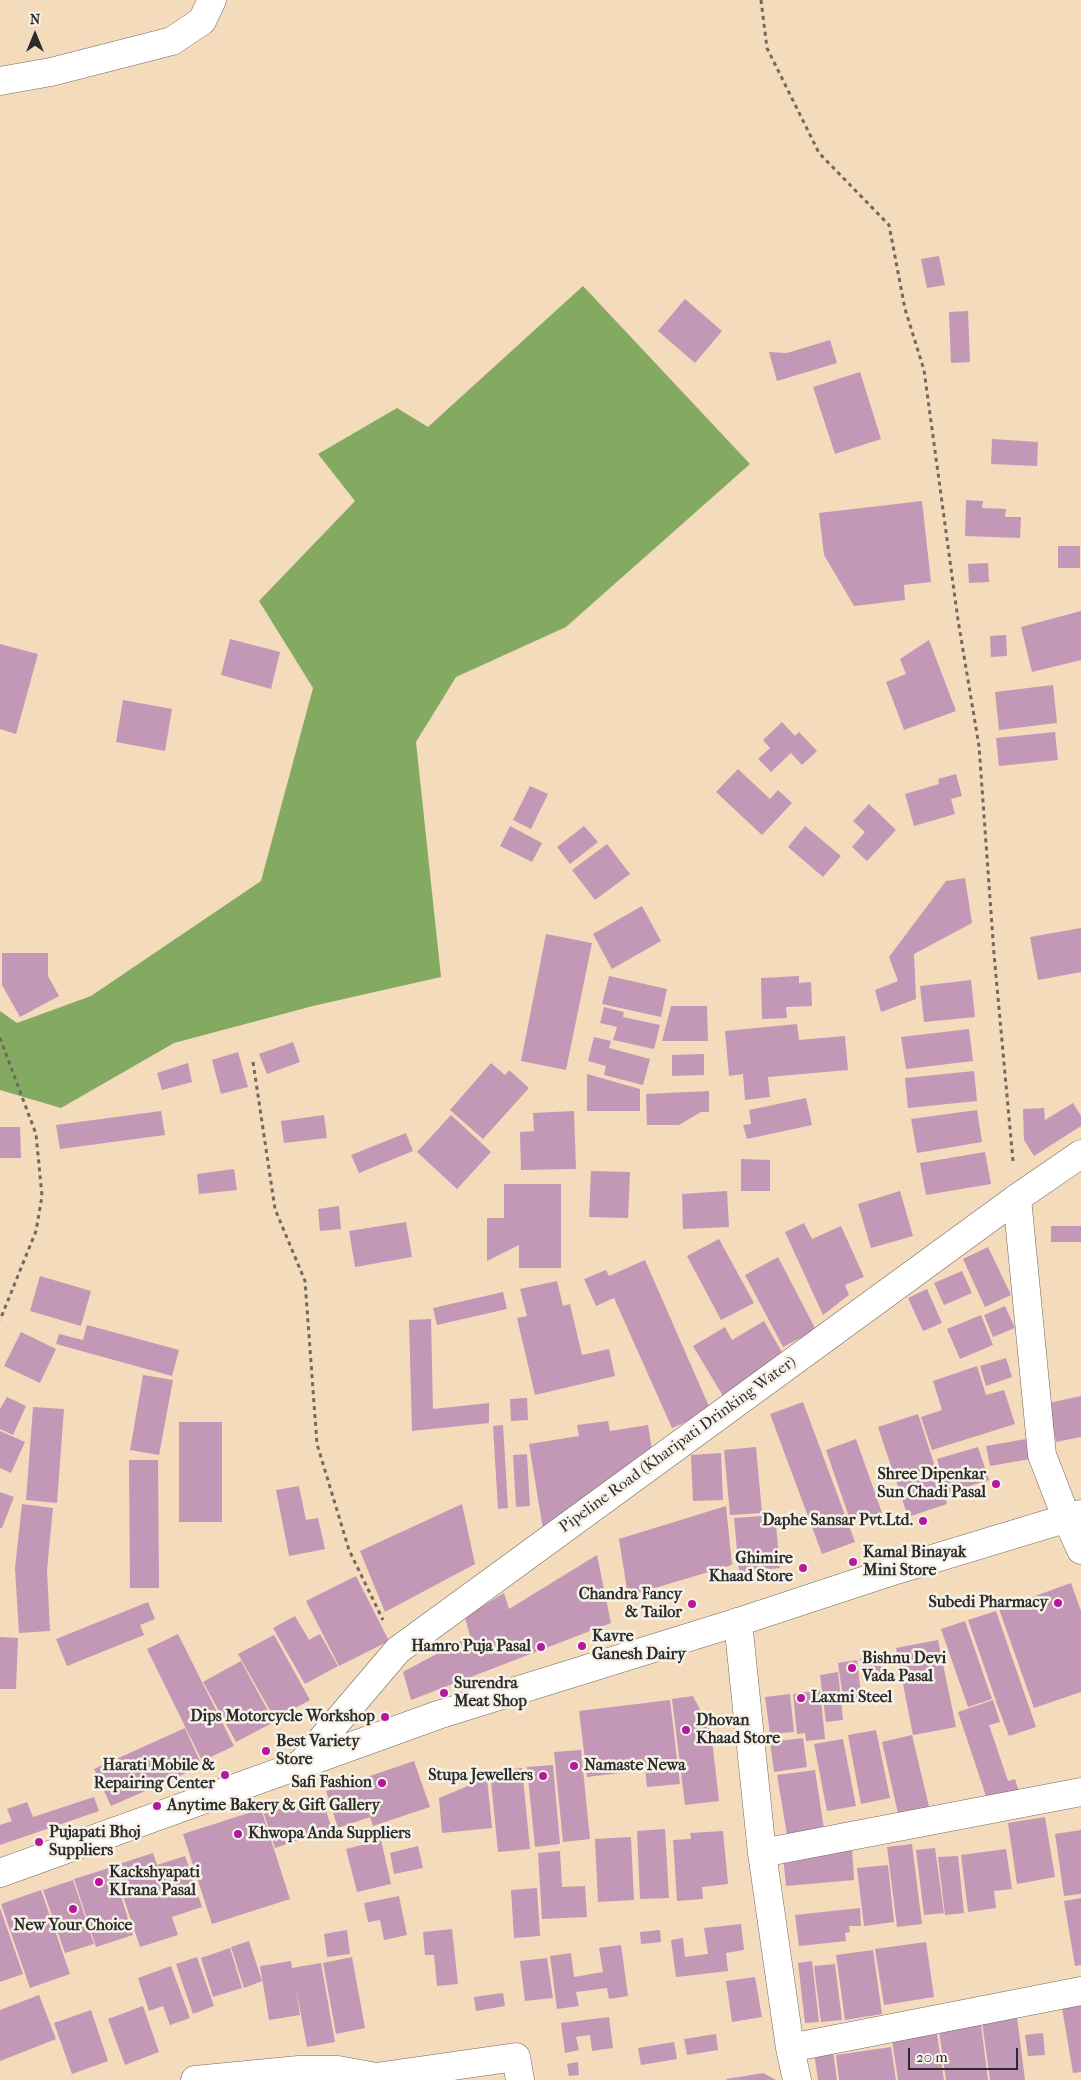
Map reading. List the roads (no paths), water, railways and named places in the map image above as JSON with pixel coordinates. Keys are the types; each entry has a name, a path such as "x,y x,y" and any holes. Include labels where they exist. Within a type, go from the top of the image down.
{"street":[{"path":"0,81 50,72 172,41 202,21 212,0"},
{"name":"Pipeline Road (Kharipati Drinking Water)","path":"301,1764 398,1650 1017,1198 1081,1154"},
{"path":"1017,1198 1042,1455 1074,1516 1081,1550"},
{"path":"0,1873 438,1715 1074,1516"},
{"path":"738,1622 762,1852 790,2048 797,2080"},
{"path":"762,1852 1081,1792"},
{"path":"790,2048 1081,1991"},
{"path":"195,2080 299,2070 338,2070 376,2078 516,2057 520,2080"}],"place":[{"name":"Shree Dipenkar Sun Chadi Pasal","path":"996,1484"},
{"name":"Daphe Sansar Pvt.Ltd.","path":"923,1521"},
{"name":"Kamal Binayak Mini Store","path":"853,1562"},
{"name":"Ghimire Khaad Store","path":"803,1568"},
{"name":"Subedi Pharmacy","path":"1058,1603"},
{"name":"Chandra Fancy & Tailor","path":"692,1604"},
{"name":"Kavre Ganesh Dairy","path":"582,1646"},
{"name":"Hamro Puja Pasal","path":"541,1647"},
{"name":"Bishnu Devi Vada Pasal","path":"852,1668"},
{"name":"Surendra Meat Shop","path":"444,1693"},
{"name":"Laxmi Steel","path":"801,1698"},
{"name":"Dips Motorcycle Workshop","path":"385,1717"},
{"name":"Dhovan Khaad Store","path":"686,1730"},
{"name":"Best Variety Store","path":"266,1751"},
{"name":"Namaste Newa","path":"574,1766"},
{"name":"Harati Mobile & Repairing Center","path":"225,1775"},
{"name":"Stupa Jewellers","path":"543,1776"},
{"name":"Safi Fashion","path":"382,1783"},
{"name":"Anytime Bakery & Gift Gallery","path":"157,1806"},
{"name":"Khwopa Anda Suppliers","path":"238,1834"},
{"name":"Pujapati Bhoj Suppliers","path":"39,1842"},
{"name":"Kackshyapati KIrana Pasal","path":"99,1882"},
{"name":"New Your Choice","path":"73,1909"}]}
